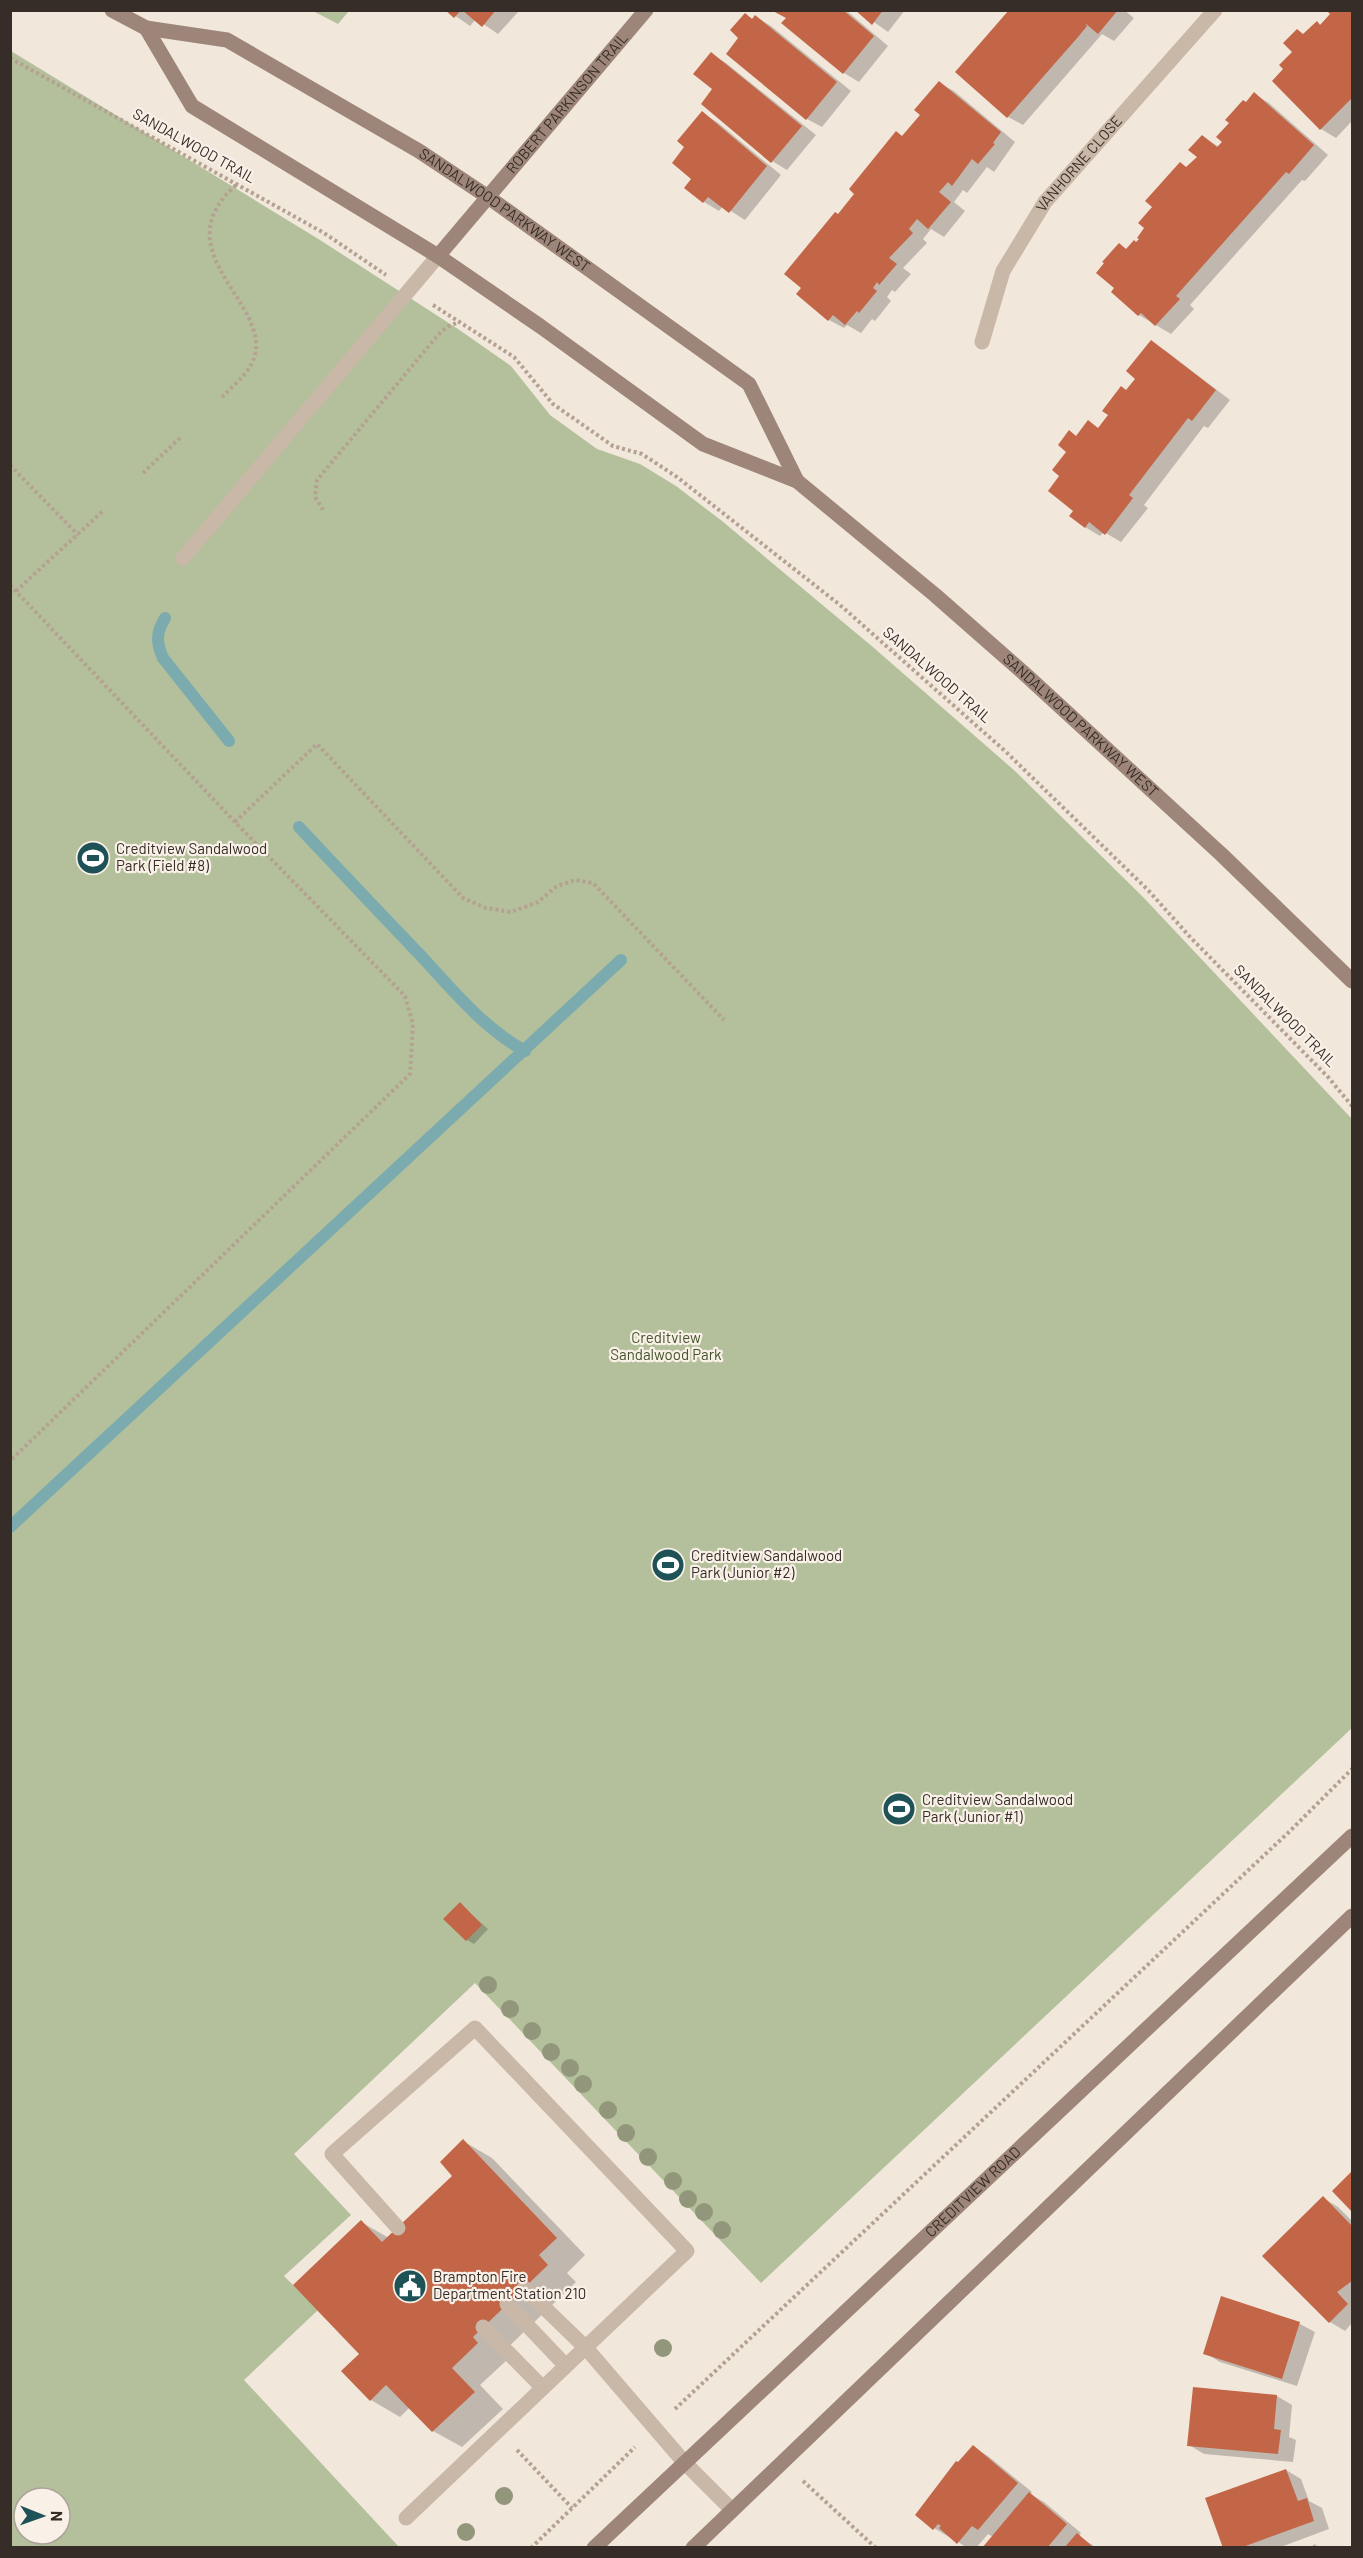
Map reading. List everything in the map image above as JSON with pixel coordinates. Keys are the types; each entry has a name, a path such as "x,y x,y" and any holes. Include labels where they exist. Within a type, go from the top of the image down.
{"main road":[{"name":"SANDALWOOD PARKWAY WEST","path":"112,10 146,28 227,40 419,151 488,196 749,384 797,481"},
{"name":"ROBERT PARKINSON TRAIL","path":"438,256 646,10"},
{"name":"SANDALWOOD PARKWAY WEST","path":"146,28 192,106 438,256 704,444 797,481 935,594 1019,669 1222,855 1353,981"},
{"name":"CREDITVIEW ROAD","path":"594,2547 1353,1836"},
{"path":"693,2547 1353,1916"}],"street":[{"name":"VANHORNE CLOSE","path":"982,342 1003,271 1045,202 1215,10"},
{"path":"183,558 438,256"},
{"path":"398,2228 332,2154 475,2028 687,2251 406,2518"},
{"path":"524,2288 586,2348 654,2429 732,2510"},
{"path":"507,2304 566,2366"},
{"path":"483,2327 543,2388"}],"path":[{"name":"SANDALWOOD TRAIL","path":"10,58 324,233 362,260"},
{"path":"222,398 250,366 255,351 255,337 250,321 222,274 210,248 210,225 220,201 237,184"},
{"name":"SANDALWOOD TRAIL","path":"323,510 315,497 317,480 438,335 447,327 460,321 514,357 553,404 613,446 642,454 677,477 840,604 1005,751 1056,800 1148,891 1328,1077 1353,1106"},
{"path":"143,473 181,437"},
{"path":"10,465 78,535"},
{"path":"16,591 104,510"},
{"path":"10,585 235,822 405,996 413,1024 410,1074 10,1461"},
{"path":"235,822 317,744 463,898 486,908 511,912 538,902 557,885 575,880 593,883 724,1020"},
{"path":"531,2547 1281,1839 1353,1768"},
{"path":"499,2430 572,2508"},
{"path":"782,2462 876,2547"}],"green space":[{"path":"313,11 349,11 338,24"},
{"name":"Creditview Sandalwood Park","path":"11,51 320,240 458,329 511,366 550,415 597,449 640,464 676,486 722,521 874,648 1015,771 1143,897 1352,1119 1352,1728 761,2283 475,1983 294,2154 351,2215 284,2276 318,2310 244,2380 399,2547 11,2547"}],"building":[{"path":"445,10 461,10 454,18"},
{"path":"462,10 496,10 482,27"},
{"path":"771,10 843,10 874,36 843,74 781,23 786,18"},
{"path":"855,10 883,10 872,25"},
{"path":"1009,10 1118,10 1098,34 1085,23 1087,26 1078,37 1007,118 955,72"},
{"path":"1326,10 1352,10 1352,98 1320,130 1272,81 1283,69 1279,65 1292,52 1283,43 1297,29 1303,34 1317,21 1320,25 1330,14"},
{"path":"745,13 752,19 755,15 837,82 806,120 726,54 738,38 730,30"},
{"path":"711,52 802,126 771,163 701,104 712,89 693,74"},
{"path":"939,81 1001,132 993,143 995,144 978,164 972,159 952,186 948,182 939,192 951,202 928,229 917,219 909,229 913,233 889,258 897,264 879,285 877,282 873,288 877,291 859,313 857,311 845,325 833,315 828,321 796,294 801,288 784,274 835,212 838,214 854,194 849,189 896,131 902,136 920,115 914,110"},
{"path":"1254,92 1314,145 1289,174 1286,172 1176,296 1180,299 1155,326 1141,313 1138,316 1111,292 1114,288 1096,273 1104,263 1102,262 1119,243 1126,249 1134,240 1136,242 1139,239 1137,238 1144,228 1138,223 1152,207 1145,201 1180,162 1186,167 1197,157 1188,150 1202,135 1217,147 1222,142 1216,137 1229,123 1225,120 1243,100 1246,102"},
{"path":"702,111 767,166 729,213 708,197 703,203 684,188 691,179 672,163 684,147 677,141"},
{"path":"1151,340 1216,390 1192,421 1188,418 1129,495 1133,498 1105,535 1089,522 1085,528 1069,516 1073,511 1048,491 1059,476 1052,470 1066,452 1058,445 1069,430 1076,436 1088,420 1098,428 1108,415 1102,411 1121,386 1126,390 1135,379 1126,371"},
{"path":"460,1902 482,1925 466,1941 443,1919"},
{"name":"Brampton Fire Department Station 210","path":"463,2139 557,2238 539,2255 548,2265 473,2337 478,2343 452,2368 475,2392 432,2432 386,2385 370,2401 341,2371 359,2354 293,2285 361,2220 382,2242 452,2176 440,2162"},
{"path":"1352,2171 1352,2212 1332,2191"},
{"path":"1323,2196 1352,2226 1352,2281 1337,2292 1348,2304 1329,2323 1262,2256"},
{"path":"1221,2296 1300,2322 1282,2379 1203,2354"},
{"path":"1193,2387 1277,2395 1274,2429 1281,2430 1278,2454 1187,2446"},
{"path":"973,2445 1018,2483 978,2530 972,2526 957,2544 939,2528 941,2526 938,2524 933,2530 915,2515 956,2461 958,2462"},
{"path":"1286,2469 1298,2501 1307,2498 1314,2521 1240,2548 1223,2548 1205,2498"},
{"path":"1029,2492 1067,2524 1047,2548 982,2548"},
{"path":"1077,2533 1094,2548 1064,2548"}],"waterway":[{"path":"165,618 158,638 163,658 229,741"},
{"path":"299,827 470,1009 496,1032 525,1051"},
{"path":"10,1527 621,960"}],"place":[{"name":"Creditview Sandalwood Park (Field #8)","path":"93,858"},
{"name":"Creditview Sandalwood Park (Junior #2)","path":"668,1565"},
{"name":"Creditview Sandalwood Park (Junior #1)","path":"899,1809"},
{"name":"Brampton Fire Department Station 210","path":"410,2286"}]}
